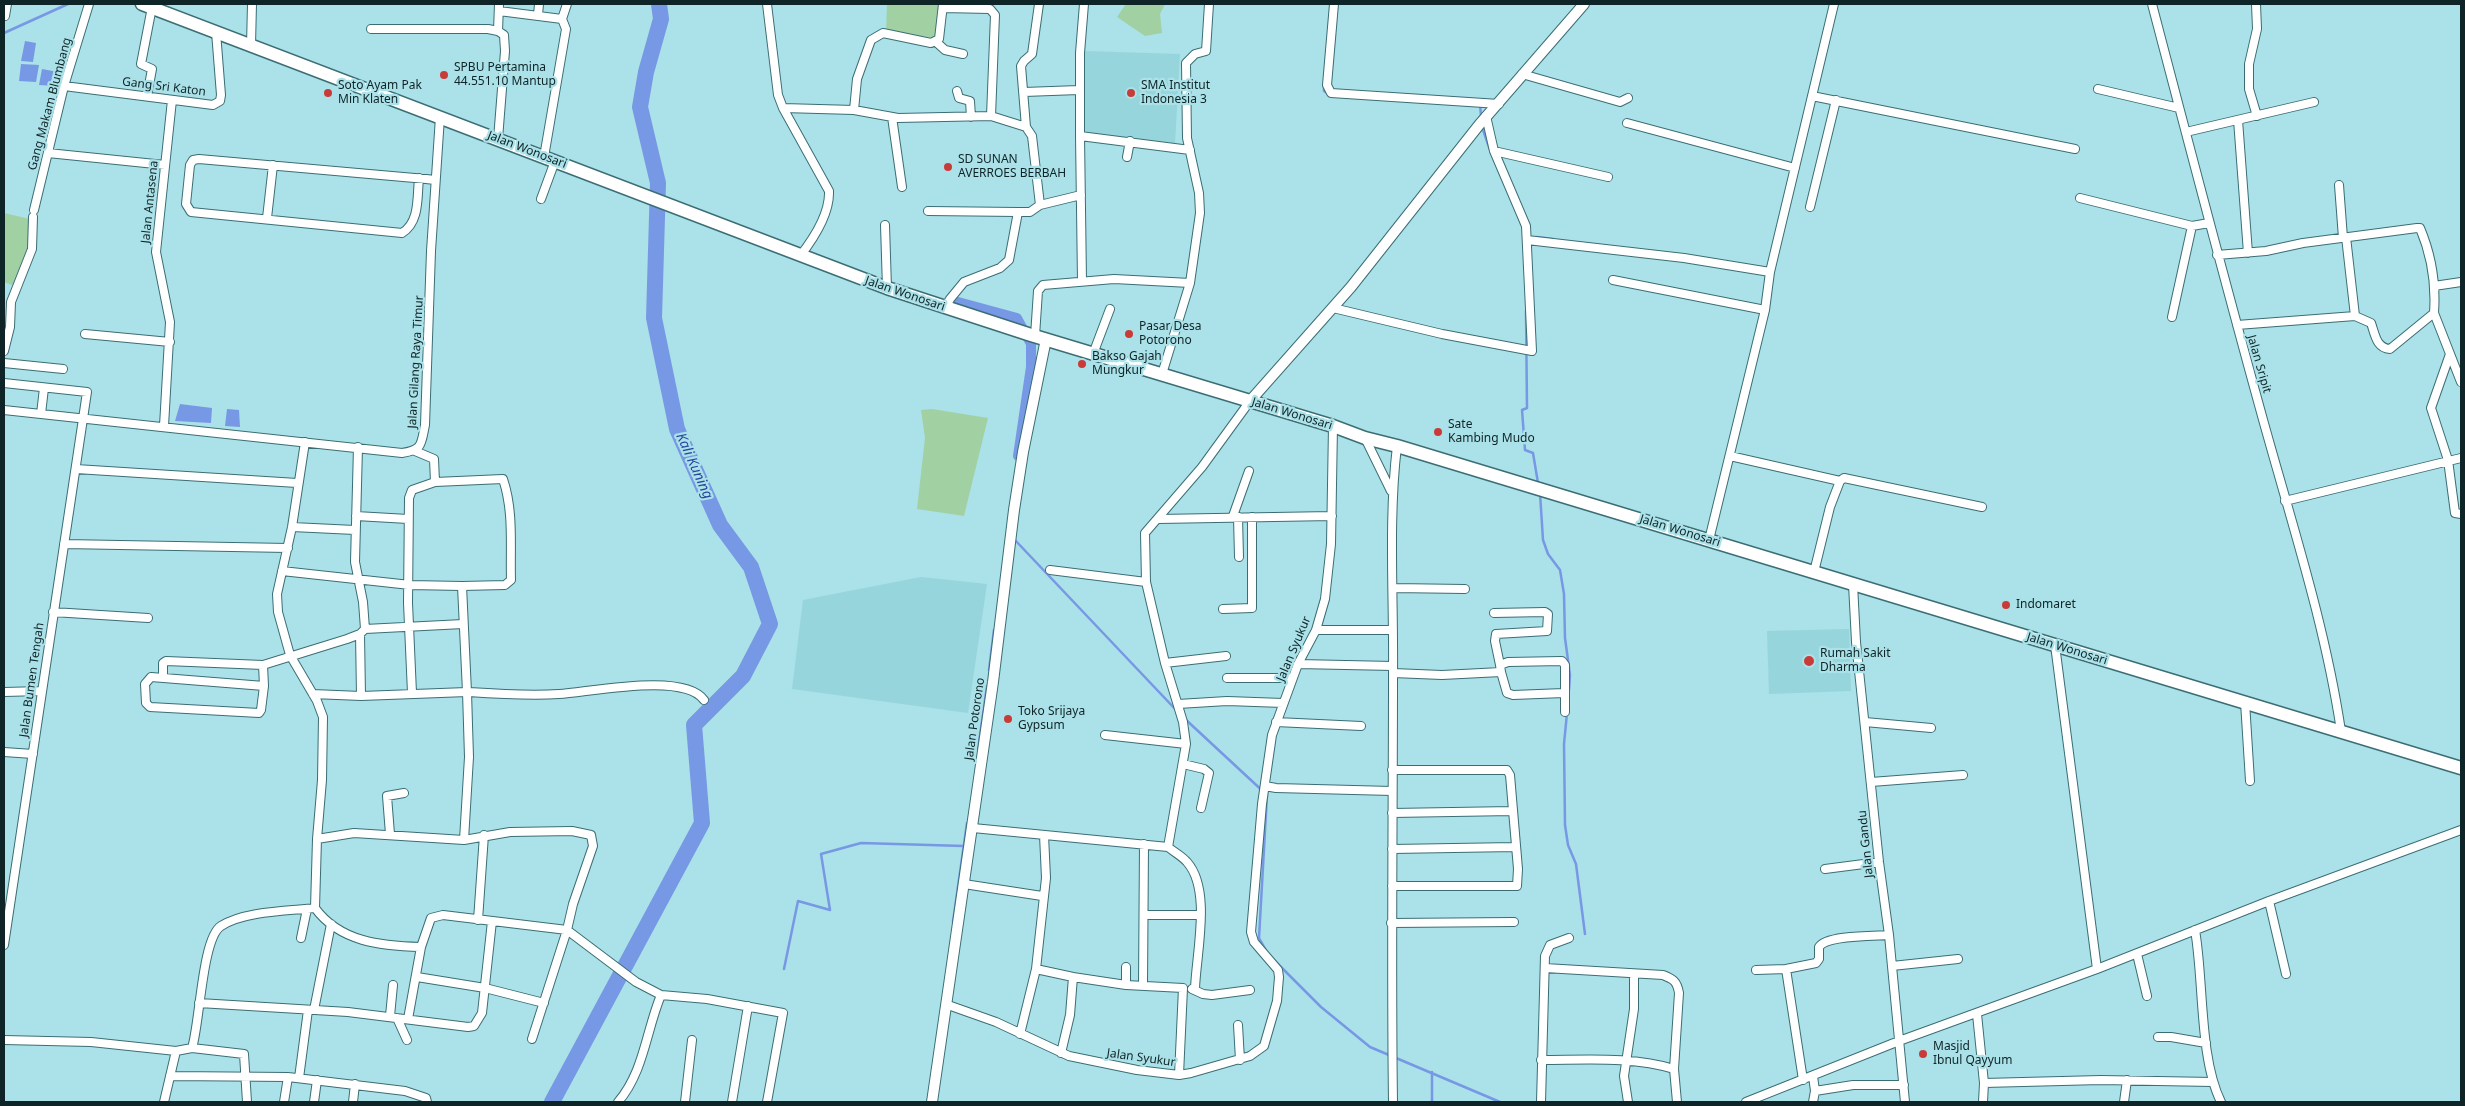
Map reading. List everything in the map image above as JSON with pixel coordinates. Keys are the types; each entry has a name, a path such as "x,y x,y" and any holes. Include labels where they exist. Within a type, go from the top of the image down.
{"highway":[{"name":"Jalan Wonosari","path":"147,6 800,256 945,308 1333,426 1365,438 1548,491 2461,768"}],"street":[{"path":"5,16 7,4"},
{"name":"Gang Makam Blumbang","path":"4,351 10,327 11,302 30,258 33,213 64,86 89,4"},
{"path":"251,45 252,4"},
{"path":"538,14 539,4"},
{"path":"541,199 550,159 566,29 562,19 567,4"},
{"path":"767,4 778,95 783,108 829,191 830,199 818,228 811,242 800,256"},
{"path":"1039,4 1032,54 1021,66 1026,127 1032,136 1040,204"},
{"path":"1082,281 1079,90 1084,4"},
{"path":"1162,374 1190,283 1200,213 1187,138 1186,64 1195,54 1206,50 1209,4"},
{"path":"1334,4 1327,85 1331,93 1499,104"},
{"path":"1168,847 1186,744 1183,722 1146,582 1145,533 1202,467 1250,401 1333,308 1486,116 1499,104 1522,74 1584,4"},
{"path":"1709,540 1765,310 1770,272 1834,4"},
{"name":"Jalan Sripit","path":"2152,4 2217,256 2319,618 2334,687 2341,731"},
{"path":"2256,4 2256,29 2249,72 2249,89 2257,116"},
{"path":"147,6 141,64 152,69 147,96"},
{"path":"854,110 857,78 871,40 883,34 931,43 939,39 943,6 990,9 995,15 991,116"},
{"path":"498,31 499,7 562,19"},
{"path":"371,28 498,31 504,35 506,41 498,139"},
{"name":"Gang Sri Katon","path":"64,86 213,105 220,101 221,95 216,32"},
{"path":"935,41 950,52 963,54"},
{"path":"1522,74 1620,102 1628,98"},
{"path":"2098,89 2180,108"},
{"path":"1024,92 1079,90"},
{"path":"957,91 958,98 970,101 971,117"},
{"path":"1812,96 2075,149"},
{"name":"Jalan Antasena","path":"164,426 170,322 156,252 172,100"},
{"path":"1810,207 1836,100"},
{"path":"2186,132 2314,102"},
{"path":"783,108 854,110 892,117 991,116 1026,127"},
{"path":"1333,308 1442,334 1532,351 1526,226 1494,151 1486,116"},
{"name":"Jalan Gilang Raya Timur","path":"415,451 420,447 425,425 435,180 440,117"},
{"path":"892,117 902,187"},
{"path":"2238,120 2248,253"},
{"path":"1627,123 1795,168"},
{"path":"1080,136 1190,150"},
{"path":"1127,157 1130,142"},
{"path":"1494,151 1608,177"},
{"path":"48,153 165,165"},
{"path":"419,178 415,220 410,228 402,233 267,218 191,212 186,204 190,165 193,160 199,159 273,164 419,178 435,180"},
{"path":"267,218 273,164"},
{"path":"2338,185 2355,316"},
{"path":"928,211 1030,212 1040,204 1081,195"},
{"path":"2080,198 2192,226 2209,223"},
{"path":"945,308 964,282 1000,268 1009,260 1018,212"},
{"path":"884,225 887,288"},
{"path":"2172,317 2192,226"},
{"path":"2217,256 2420,228 2434,286 2434,313 2461,382"},
{"path":"1527,240 1684,258 1770,272"},
{"path":"1037,337 1040,287 1114,279 1190,283"},
{"path":"1613,280 1765,310"},
{"path":"2434,286 2461,282"},
{"path":"1094,354 1110,309"},
{"path":"2237,325 2355,316 2365,318 2371,323 2378,343 2383,348 2390,349 2434,313"},
{"path":"85,334 170,342"},
{"name":"Jalan Potorono","path":"932,1102 973,828 1037,337"},
{"path":"2450,354 2431,408 2448,460 2455,513 2461,514"},
{"path":"4,363 63,369"},
{"path":"4,383 44,388 41,414"},
{"name":"Jalan Bumen Tengah","path":"4,945 76,469 86,390 44,388"},
{"path":"4,410 402,453 415,451 434,458 435,482"},
{"name":"Jalan Syukur","path":"948,1005 996,1022 1061,1053 1110,1066 1179,1074 1191,1073 1240,1060 1250,1056 1264,1046 1280,983 1278,970 1259,951 1251,932 1262,804 1272,735 1292,678 1316,630 1325,599 1329,575 1332,516 1333,426"},
{"path":"1365,438 1392,491"},
{"path":"301,938 311,908 322,780 322,717 313,694 290,655 278,612 277,594 292,527 304,442"},
{"path":"1393,1102 1391,923 1392,491 1397,446"},
{"path":"358,447 355,530 358,580 363,602 362,696"},
{"path":"1730,456 1840,481"},
{"path":"2285,501 2461,458"},
{"path":"76,469 298,483"},
{"path":"1239,557 1236,517 1249,471"},
{"path":"1814,572 1830,507 1840,481 1843,478 1982,506"},
{"path":"282,571 410,585 462,586 509,583 512,515 503,479 435,482 416,487 409,493 408,519 410,585 409,627 412,693"},
{"path":"356,516 408,519"},
{"path":"1158,519 1332,516"},
{"path":"1223,609 1252,608 1252,517"},
{"path":"292,527 355,530"},
{"path":"64,544 288,548"},
{"path":"1050,570 1146,582"},
{"name":"Jalan Gandu","path":"1853,584 1854,615 1905,1102"},
{"path":"462,586 469,757 464,840"},
{"path":"1393,588 1465,589"},
{"path":"53,612 148,618"},
{"path":"1494,613 1544,612 1548,614 1547,630 1496,634 1494,641 1507,693 1513,695 1564,693"},
{"path":"163,678 163,663 168,660 263,665 274,663 290,655 362,632 463,624"},
{"path":"1316,630 1393,630"},
{"path":"2055,645 2097,969"},
{"path":"1166,662 1226,656"},
{"path":"1298,664 1393,669 1442,675 1501,668 1508,662 1564,662 1565,712"},
{"path":"263,665 264,686 259,713 148,706 146,681 151,677 264,686"},
{"path":"1227,678 1292,678"},
{"path":"313,694 362,696 467,692 520,695 559,694 643,685 686,687 698,692 704,700"},
{"path":"4,692 42,691"},
{"path":"1179,707 1227,701 1283,703"},
{"path":"2245,702 2250,781"},
{"path":"1276,722 1361,726"},
{"path":"1865,722 1931,728"},
{"path":"1105,735 1186,744"},
{"path":"4,752 33,754"},
{"path":"1183,764 1204,768 1209,773 1200,808"},
{"path":"1392,770 1507,770 1510,775 1518,868 1517,886 1392,886"},
{"path":"1871,782 1963,774"},
{"path":"1265,787 1392,791"},
{"path":"390,834 387,796 404,793"},
{"path":"1392,813 1513,812"},
{"path":"973,828 1168,847 1187,862 1193,873 1200,915 1195,989"},
{"path":"1747,1102 1899,1041 1978,1014 2137,954 2269,901 2461,830"},
{"path":"317,838 354,833 464,840 510,832 572,831 591,835 593,846 532,1039"},
{"path":"478,920 484,835"},
{"path":"1020,1034 1036,969 1042,896 1046,878 1044,835"},
{"path":"1143,985 1144,844"},
{"path":"1392,849 1515,847"},
{"path":"1825,869 1879,862"},
{"path":"964,884 1042,896"},
{"path":"2269,901 2286,974"},
{"path":"311,908 322,918 356,939 373,944 421,946"},
{"path":"192,1048 196,1034 208,950 217,929 240,918 311,908"},
{"path":"1144,915 1200,915"},
{"path":"408,1018 417,977 421,946 431,918 436,916 567,930 616,969 661,995 708,999 783,1013 767,1102"},
{"path":"199,1003 408,1018 461,1026 474,1026 482,1013 492,921"},
{"path":"1391,923 1514,922"},
{"path":"299,1078 311,1010 331,924"},
{"path":"2196,930 2206,1043 2214,1082 2222,1102"},
{"path":"1756,970 1786,969 1816,963 1819,959 1819,947 1824,942 1844,938 1889,935"},
{"path":"1541,1102 1545,956 1550,945 1569,938"},
{"path":"2137,954 2147,996"},
{"path":"1892,966 1958,959"},
{"path":"1126,966 1126,985"},
{"path":"1545,968 1662,975 1673,979 1678,984 1674,1069 1677,1102"},
{"path":"1036,969 1126,985 1195,989 1203,994 1212,995 1250,990"},
{"path":"1786,969 1803,1080"},
{"path":"1628,1102 1624,1076 1628,1061 1629,1030 1634,1009 1634,974"},
{"path":"417,977 485,988 544,1003"},
{"path":"1061,1053 1070,1015 1073,977"},
{"path":"393,985 393,1017 408,1040"},
{"path":"1179,1074 1183,988"},
{"path":"619,1102 630,1089 640,1065 661,995"},
{"path":"732,1102 748,1006"},
{"path":"1978,1014 1984,1083 1983,1102"},
{"path":"1238,1025 1240,1060"},
{"path":"2158,1037 2171,1037 2206,1043"},
{"path":"4,1040 91,1042 176,1051 192,1048 242,1052 245,1057 247,1102"},
{"path":"685,1102 692,1040"},
{"path":"164,1102 176,1051"},
{"path":"1541,1060 1628,1061 1661,1065 1674,1069"},
{"path":"170,1076 246,1075 299,1078 355,1084 418,1094 426,1098 427,1102"},
{"path":"1813,1076 1815,1091 1813,1102"},
{"path":"284,1102 288,1077"},
{"path":"314,1102 317,1080"},
{"path":"1984,1083 2127,1080 2214,1082"},
{"path":"2124,1102 2127,1080"},
{"path":"353,1102 355,1084"},
{"path":"1815,1091 1854,1085 1904,1085"}],"shaded area":[{"name":"SMA Institut Indonesia 3","path":"1085,51 1180,54 1175,144 1084,132"},
{"path":"921,577 987,584 968,713 792,689 803,600"},
{"name":"Rumah Sakit Dharma","path":"1849,629 1851,691 1769,694 1767,631"}],"green space":[{"path":"887,4 939,4 937,38 886,32"},
{"path":"1126,4 1165,4 1160,14 1162,33 1145,36 1117,17"},
{"path":"4,213 30,219 28,245 24,262 12,285 4,282"},
{"path":"932,409 988,418 964,516 917,509 925,438 921,410"}],"water":[{"path":"25,41 36,43 33,62 21,61"},
{"path":"21,64 39,65 36,82 19,81"},
{"path":"42,69 58,72 56,86 39,85"},
{"path":"180,404 212,408 211,423 175,421"},
{"path":"227,409 239,410 240,427 225,426"}],"waterway":[{"path":"4,33 68,4"},
{"name":"Kali Kuning","path":"552,1102 702,823 694,725 743,676 770,624 751,567 720,525 677,429 654,318 658,183 640,107 646,72 661,19 659,4"},
{"path":"1324,85 1324,91 1330,95"},
{"path":"1480,104 1481,116"},
{"path":"1482,127 1490,150"},
{"path":"1537,237 1553,239"},
{"path":"958,302 1017,318 1031,344 1031,367 1018,456"},
{"path":"1526,311 1527,408 1522,410 1525,450 1533,453 1538,483"},
{"path":"1540,493 1543,540 1548,554 1560,570 1564,594 1565,638 1570,675 1569,690"},
{"path":"1014,539 1177,711"},
{"path":"989,670 994,630"},
{"path":"978,749 987,686"},
{"path":"1567,713 1564,744 1565,825 1568,845 1576,864 1585,934"},
{"path":"1184,718 1267,795 1259,938 1267,952"},
{"path":"953,922 967,823"},
{"path":"784,969 798,901 830,910 821,854 861,843 964,846"},
{"path":"1274,960 1321,1007 1370,1047 1500,1102"},
{"path":"1432,1072 1432,1102"}],"place":[{"name":"SPBU Pertamina 44.551.10 Mantup","path":"444,75"},
{"name":"Soto Ayam Pak Min Klaten","path":"328,93"},
{"name":"SMA Institut Indonesia 3","path":"1131,93"},
{"name":"SD SUNAN AVERROES BERBAH","path":"948,167"},
{"name":"Pasar Desa Potorono","path":"1129,334"},
{"name":"Bakso Gajah Mungkur","path":"1082,364"},
{"name":"Sate Kambing Mudo","path":"1438,432"},
{"name":"Indomaret","path":"2006,605"},
{"name":"Rumah Sakit Dharma","path":"1809,661"},
{"name":"Toko Srijaya Gypsum","path":"1008,719"},
{"name":"Masjid Ibnul Qayyum","path":"1923,1054"}]}
